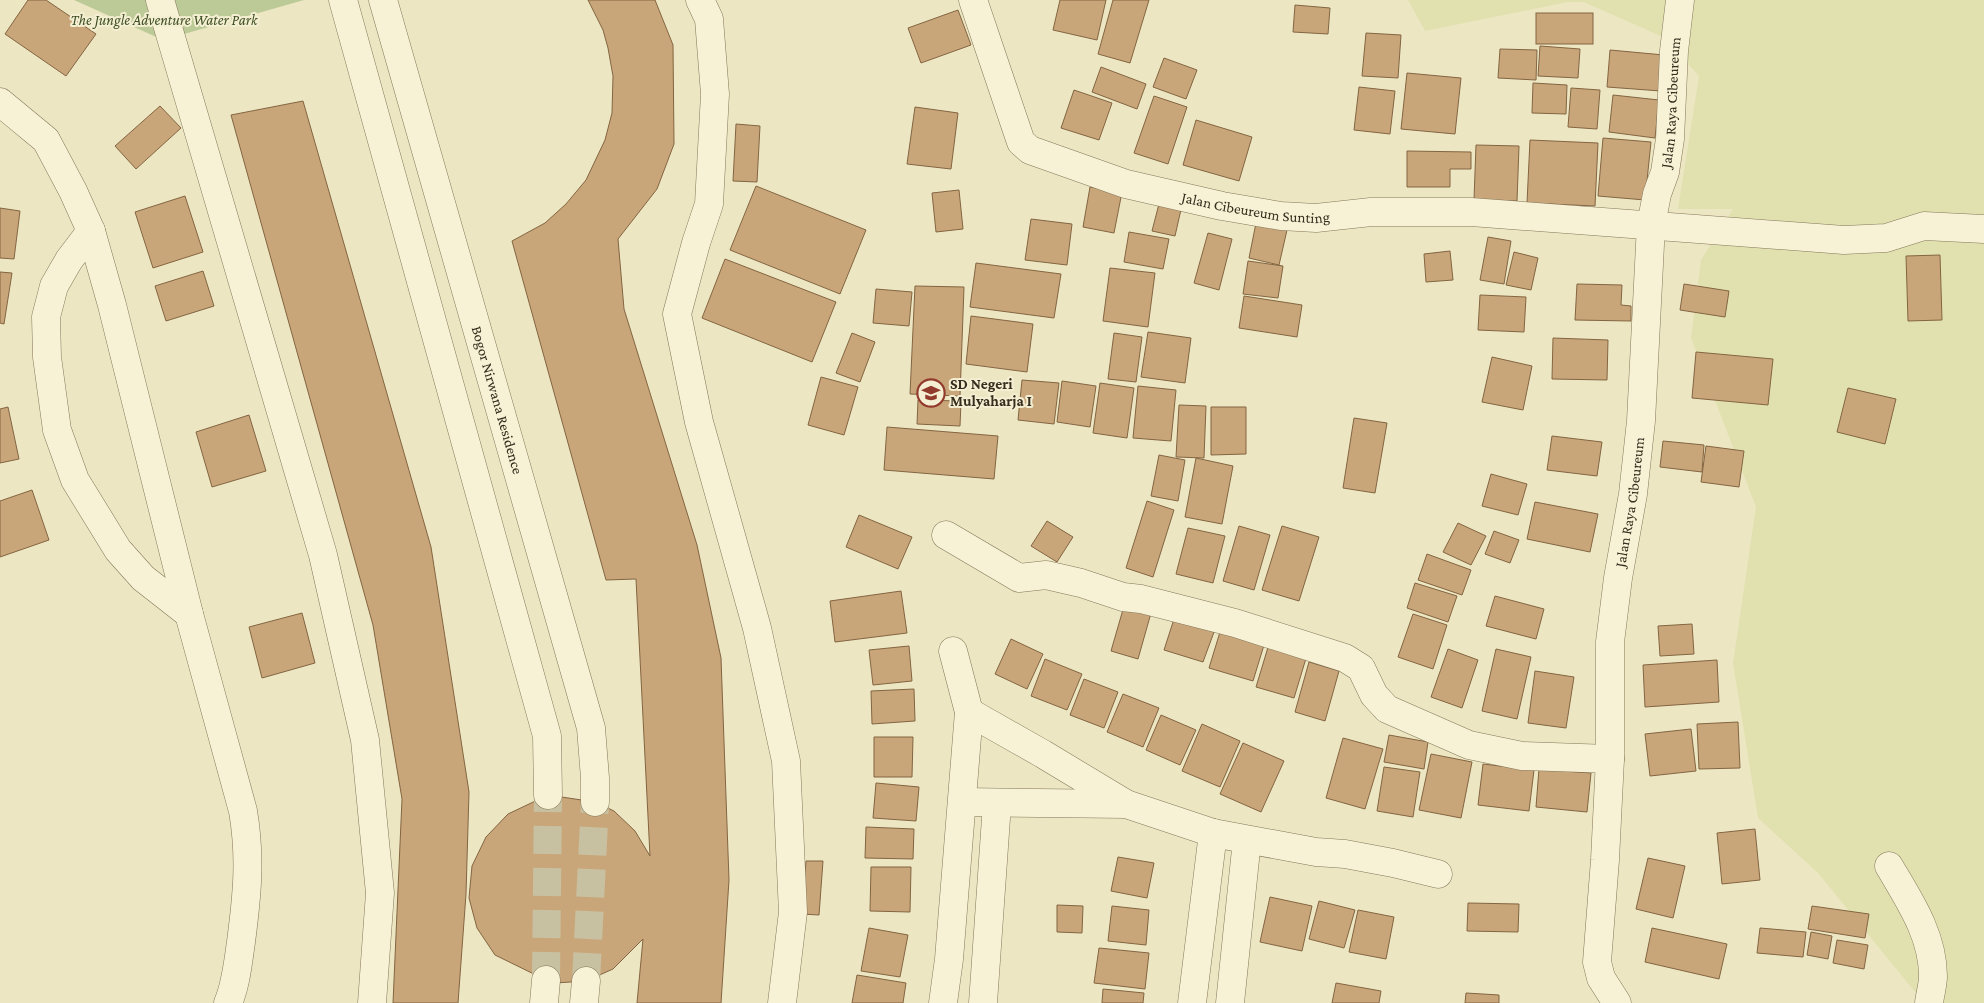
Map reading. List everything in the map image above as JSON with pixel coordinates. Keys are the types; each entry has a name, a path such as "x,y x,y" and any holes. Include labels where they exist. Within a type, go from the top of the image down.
{"street":[{"path":"160,0 323,555 365,740 380,893 372,1003"},
{"path":"342,0 547,736 548,795"},
{"name":"Bogor Nirwana Residence","path":"383,0 591,728 595,778 594,802"},
{"path":"700,0 709,19 715,94 709,204 696,243 677,314 699,422 757,628 786,761 793,912 782,1003"},
{"name":"Jalan Cibeureum Sunting","path":"973,0 1021,142 1030,150 1126,184 1222,206 1281,216 1316,218 1370,212 1472,212 1844,240 1886,238 1924,226 1984,229"},
{"name":"Jalan Raya Cibeureum","path":"1617,1003 1601,978 1597,962 1610,759 1610,642 1618,578 1633,494 1641,421 1651,225 1657,194 1665,172 1670,139 1675,36 1680,0"},
{"path":"0,102 46,140 73,191 91,231 112,304 189,614 243,811 248,840 249,869 239,958 228,1003"},
{"path":"91,231 69,260 54,286 46,317 47,357 57,430 75,480 118,550 143,578 189,614"},
{"path":"946,536 1019,578 1046,575 1081,583 1116,595 1141,599 1235,623 1345,658 1360,668 1374,695 1387,709 1469,745 1522,756 1610,759"},
{"path":"943,1003 949,959 969,712 953,651"},
{"path":"969,712 1126,804 1213,833 1316,852 1345,854 1393,862 1438,874"},
{"path":"963,802 997,804 1126,804"},
{"path":"983,1003 997,804"},
{"path":"1192,1003 1213,833"},
{"path":"1230,1003 1247,840"},
{"path":"1889,866 1918,915 1929,947 1933,976 1929,1003"}],"green space":[{"name":"The Jungle Adventure Water Park","path":"74,0 304,0 163,40"},
{"path":"1408,0 1984,0 1984,1003 1924,1003 1818,873 1758,818 1733,663 1756,507 1691,338 1701,260 1733,209 1678,209 1699,76 1663,37 1584,2 1568,2 1425,31"}],"building":[{"path":"28,0 46,0 96,34 66,76 5,34"},
{"path":"588,0 655,0 673,45 674,144 657,189 618,239 624,309 697,545 721,658 729,880 721,1003 637,1003 643,939 613,969 586,981 555,983 546,980 495,955 477,928 469,898 472,866 486,837 508,814 548,795 595,802 614,811 635,831 650,856 636,579 606,580 512,241 545,223 566,204 586,180 605,140 612,113 613,76 603,30"},
{"path":"1060,0 1106,0 1097,40 1053,30"},
{"path":"1113,0 1149,0 1130,63 1098,54"},
{"path":"1295,5 1330,8 1328,34 1293,32"},
{"path":"958,10 971,45 921,63 908,28"},
{"path":"1536,13 1593,13 1593,44 1536,44"},
{"path":"1366,33 1401,35 1398,78 1362,76"},
{"path":"1540,46 1580,49 1578,78 1538,76"},
{"path":"1500,49 1537,50 1536,80 1498,78"},
{"path":"1610,50 1664,55 1661,91 1607,87"},
{"path":"1164,58 1197,70 1186,99 1153,87"},
{"path":"1101,67 1146,84 1137,109 1092,92"},
{"path":"1407,73 1461,78 1455,134 1401,129"},
{"path":"1533,83 1567,85 1566,114 1532,113"},
{"path":"1359,87 1395,91 1390,134 1354,130"},
{"path":"1571,88 1600,90 1597,129 1568,127"},
{"path":"1074,90 1112,103 1099,140 1061,128"},
{"path":"1613,95 1659,100 1655,138 1609,132"},
{"path":"1154,96 1187,107 1168,164 1134,153"},
{"path":"303,101 431,547 469,792 466,894 458,1003 393,1003 402,799 373,625 231,115"},
{"path":"160,106 181,128 136,169 115,146"},
{"path":"915,107 958,113 951,169 907,164"},
{"path":"1196,120 1252,137 1239,181 1183,165"},
{"path":"736,124 760,126 757,182 733,181"},
{"path":"1603,138 1651,142 1645,200 1598,196"},
{"path":"1530,140 1598,143 1595,206 1527,203"},
{"path":"1476,145 1519,146 1517,201 1474,200"},
{"path":"1407,151 1471,152 1471,169 1450,169 1450,187 1407,187"},
{"path":"756,186 866,230 840,294 730,250"},
{"path":"1090,187 1122,192 1114,233 1083,227"},
{"path":"959,190 963,229 936,232 932,193"},
{"path":"185,196 203,252 153,268 135,212"},
{"path":"1160,200 1182,205 1175,236 1152,231"},
{"path":"0,208 20,211 14,259 0,258"},
{"path":"1031,219 1072,224 1067,265 1025,260"},
{"path":"1256,223 1287,230 1279,265 1249,258"},
{"path":"1129,232 1169,239 1163,269 1124,262"},
{"path":"1208,233 1232,239 1219,290 1194,283"},
{"path":"1488,237 1511,241 1504,284 1480,280"},
{"path":"1450,251 1453,280 1426,282 1424,254"},
{"path":"1514,252 1538,258 1531,290 1506,285"},
{"path":"1940,255 1942,320 1908,321 1906,256"},
{"path":"725,259 836,302 812,362 702,318"},
{"path":"1248,261 1283,266 1278,298 1243,294"},
{"path":"976,263 1061,274 1054,318 970,307"},
{"path":"1110,268 1155,273 1148,327 1103,321"},
{"path":"203,271 214,306 166,321 155,286"},
{"path":"0,272 12,273 4,324 0,323"},
{"path":"1577,284 1622,285 1621,305 1631,306 1631,321 1575,320"},
{"path":"1684,284 1729,291 1725,317 1680,310"},
{"path":"915,286 964,287 960,396 910,394"},
{"path":"876,289 912,292 909,326 873,323"},
{"path":"1480,295 1526,297 1524,332 1478,330"},
{"path":"1244,296 1302,305 1297,337 1239,328"},
{"path":"971,316 1033,324 1027,372 966,364"},
{"path":"1148,332 1191,338 1185,383 1141,377"},
{"path":"852,333 875,342 860,382 836,373"},
{"path":"1114,333 1142,337 1136,382 1108,379"},
{"path":"1553,338 1608,340 1607,380 1552,379"},
{"path":"1696,352 1773,359 1768,405 1692,398"},
{"path":"1492,357 1532,366 1523,410 1482,402"},
{"path":"821,377 858,387 844,435 808,425"},
{"path":"1022,380 1059,383 1054,424 1018,420"},
{"path":"1062,381 1096,386 1090,427 1057,422"},
{"path":"1100,383 1134,388 1127,438 1093,433"},
{"path":"1138,386 1176,390 1171,441 1133,438"},
{"path":"1848,388 1896,399 1885,444 1837,432"},
{"path":"918,400 961,401 960,426 917,424"},
{"path":"1179,405 1206,406 1204,458 1176,457"},
{"path":"8,407 19,459 0,463 0,409"},
{"path":"1211,407 1246,407 1246,454 1211,455"},
{"path":"249,415 266,471 212,487 196,432"},
{"path":"1354,418 1387,423 1375,493 1343,488"},
{"path":"887,427 998,436 994,479 884,470"},
{"path":"1552,436 1602,442 1597,476 1547,470"},
{"path":"1663,441 1704,445 1702,472 1660,467"},
{"path":"1706,446 1744,451 1739,487 1701,482"},
{"path":"1159,455 1185,460 1178,501 1151,496"},
{"path":"1196,458 1233,466 1222,524 1185,517"},
{"path":"1491,474 1527,484 1518,515 1482,506"},
{"path":"32,490 49,540 0,557 0,501"},
{"path":"1147,501 1174,510 1153,577 1126,568"},
{"path":"1535,502 1598,514 1590,552 1527,539"},
{"path":"859,515 912,537 898,569 846,547"},
{"path":"1047,521 1073,537 1057,562 1031,546"},
{"path":"1458,523 1486,536 1471,565 1443,552"},
{"path":"1239,526 1270,535 1254,590 1223,581"},
{"path":"1282,526 1319,537 1299,601 1262,590"},
{"path":"1188,528 1225,536 1213,583 1176,574"},
{"path":"1494,531 1519,540 1510,563 1485,554"},
{"path":"1427,554 1471,570 1462,595 1418,580"},
{"path":"1415,583 1457,596 1448,622 1407,608"},
{"path":"901,591 907,633 835,642 830,601"},
{"path":"1495,596 1544,609 1536,639 1486,626"},
{"path":"1124,606 1151,613 1138,659 1111,651"},
{"path":"302,613 315,663 262,678 249,627"},
{"path":"1413,614 1447,625 1433,669 1398,657"},
{"path":"1174,619 1214,632 1203,662 1164,650"},
{"path":"1692,624 1694,654 1660,656 1658,626"},
{"path":"1220,632 1264,645 1253,681 1209,668"},
{"path":"1011,639 1043,654 1027,689 995,674"},
{"path":"1269,644 1307,655 1294,698 1256,687"},
{"path":"909,646 912,681 873,685 869,650"},
{"path":"1448,649 1478,660 1462,708 1431,697"},
{"path":"1496,649 1531,657 1517,719 1482,711"},
{"path":"1045,659 1082,674 1067,710 1031,696"},
{"path":"1717,660 1719,702 1645,707 1643,665"},
{"path":"1309,662 1339,671 1325,721 1295,712"},
{"path":"1535,671 1574,677 1566,728 1528,723"},
{"path":"1084,679 1118,692 1104,728 1070,715"},
{"path":"914,689 915,721 872,724 871,691"},
{"path":"1123,694 1159,708 1143,747 1107,732"},
{"path":"1161,715 1196,730 1180,765 1146,750"},
{"path":"1738,722 1740,768 1699,769 1697,724"},
{"path":"1202,724 1240,741 1220,787 1182,771"},
{"path":"1691,729 1696,771 1650,776 1645,734"},
{"path":"1389,735 1428,742 1424,769 1384,762"},
{"path":"874,737 913,737 912,777 874,777"},
{"path":"1343,738 1383,749 1365,809 1326,798"},
{"path":"1243,743 1284,761 1261,812 1220,794"},
{"path":"1431,754 1472,762 1461,818 1419,810"},
{"path":"1483,764 1534,770 1529,811 1478,805"},
{"path":"1384,767 1420,772 1413,817 1377,811"},
{"path":"1539,769 1591,773 1587,812 1536,807"},
{"path":"876,783 919,787 916,821 873,818"},
{"path":"866,827 914,829 913,859 865,858"},
{"path":"1755,829 1760,880 1722,884 1717,833"},
{"path":"1118,857 1154,863 1147,898 1111,891"},
{"path":"1648,858 1685,866 1673,918 1636,909"},
{"path":"806,861 823,861 819,915 802,914"},
{"path":"871,867 911,867 910,912 870,911"},
{"path":"1270,897 1312,906 1302,951 1260,942"},
{"path":"1319,901 1355,910 1344,948 1309,939"},
{"path":"1468,903 1519,904 1518,932 1467,931"},
{"path":"1057,905 1083,906 1082,933 1057,932"},
{"path":"1112,906 1149,910 1146,945 1108,941"},
{"path":"1812,906 1869,914 1865,938 1808,929"},
{"path":"1358,910 1394,917 1386,959 1349,952"},
{"path":"869,928 908,935 900,977 861,971"},
{"path":"1652,928 1727,944 1719,979 1645,962"},
{"path":"1760,928 1806,932 1803,957 1757,953"},
{"path":"1811,932 1832,936 1828,959 1807,955"},
{"path":"1837,940 1868,945 1864,969 1833,963"},
{"path":"1099,948 1149,953 1145,989 1094,983"},
{"path":"857,975 906,983 903,1003 852,1003"},
{"path":"1336,983 1381,991 1379,1003 1332,1003"},
{"path":"1103,989 1144,993 1143,1003 1102,1003"},
{"path":"1466,993 1499,995 1499,1003 1465,1003"}],"tunnel":[{"path":"546,980 548,795"},
{"path":"586,981 595,802"}],"place":[{"name":"SD Negeri Mulyaharja I","path":"931,393"}]}
